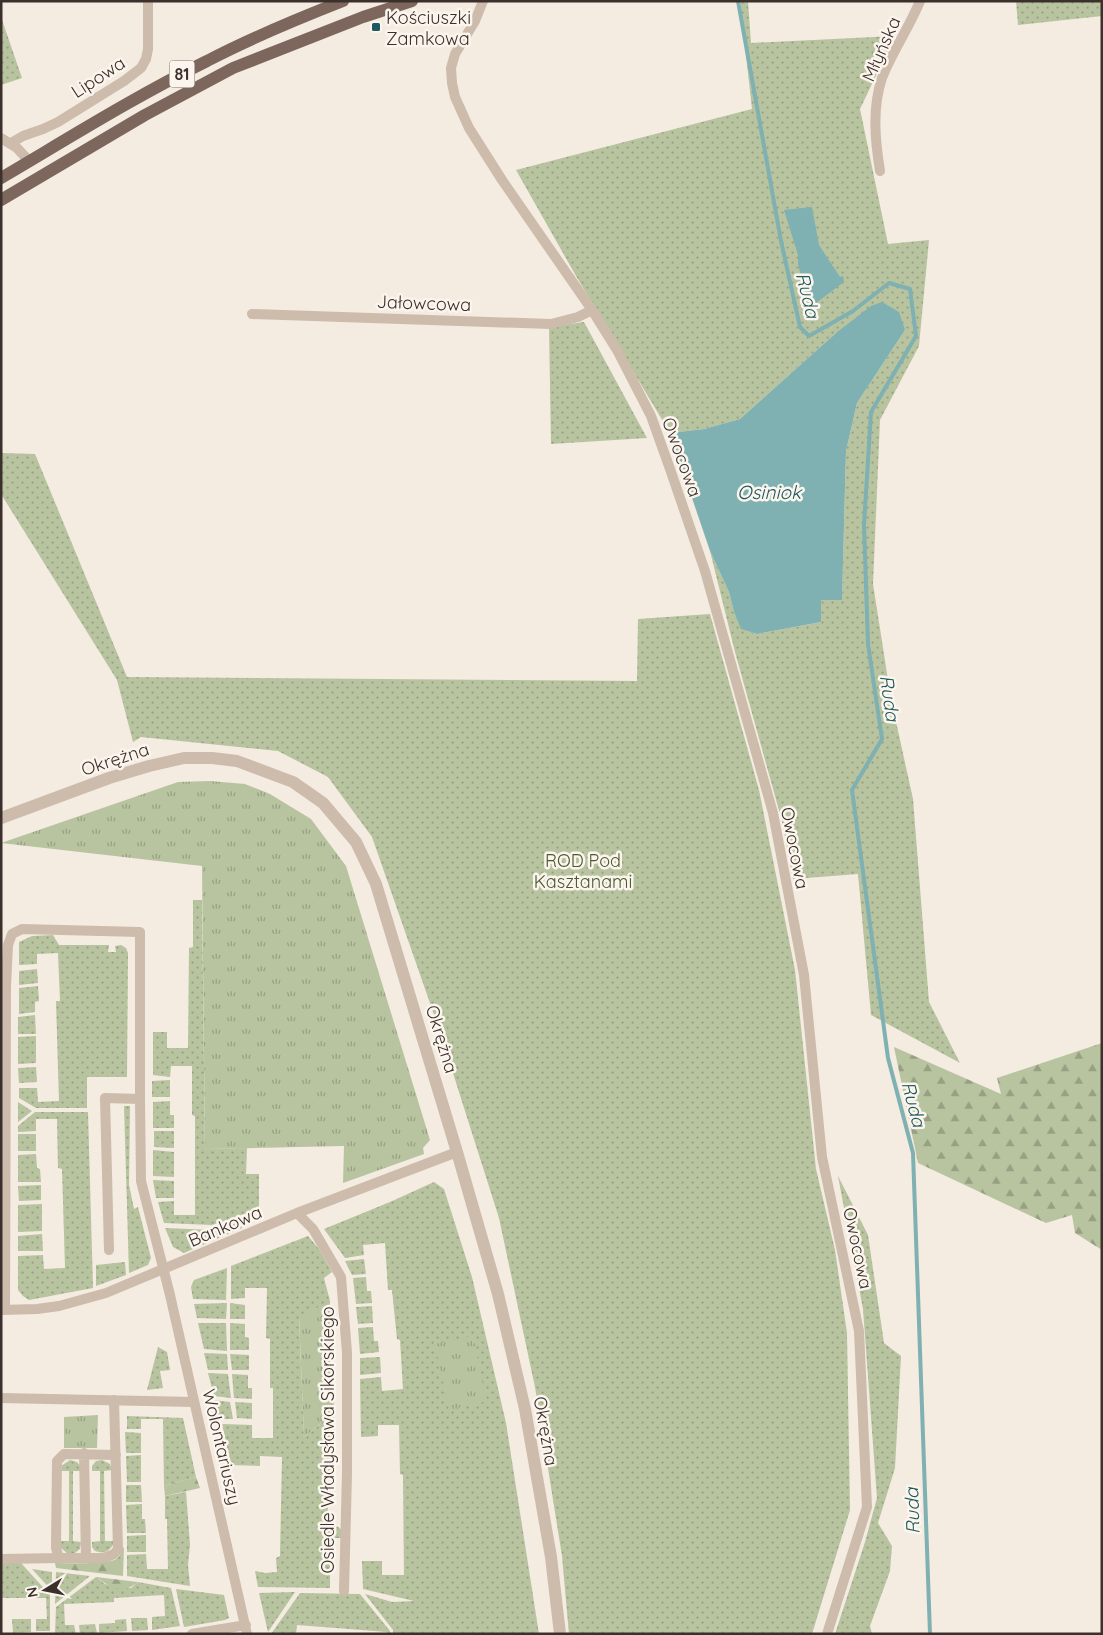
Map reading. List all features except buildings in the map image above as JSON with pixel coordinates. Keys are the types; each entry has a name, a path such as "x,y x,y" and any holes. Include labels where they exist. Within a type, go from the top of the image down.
{"main road":[{"name":"81","path":"1,178 128,104 207,61 263,34 343,1"},
{"name":"81","path":"1,200 226,72 363,17 412,1"}],"street":[{"name":"Lipowa","path":"6,140 43,129 58,122 124,81 141,68 146,59 148,49 148,1"},
{"name":"Owocowa","path":"483,1 455,54 451,68 455,97 469,128 502,180 592,310 617,350 651,416 705,571 772,814 804,975 822,1157 859,1331 867,1507 827,1634"},
{"name":"Młyńska","path":"880,171 875,132 876,106 882,79 912,21 920,1"},
{"path":"6,140 18,148 29,161"},
{"name":"Jałowcowa","path":"252,314 551,324 578,317 592,310"},
{"name":"Okrężna","path":"1,818 109,778 149,766 169,761 197,758 225,759 252,765 292,782 323,804 356,842 376,884 458,1152 498,1294 521,1390 551,1558 560,1634"},
{"path":"3,1310 3,986 8,945 12,934 22,929 140,932 141,1181 164,1268"},
{"path":"109,1250 106,1098 140,1099"},
{"name":"Bankowa","path":"3,1310 38,1309 76,1303 106,1293 297,1213 458,1152"},
{"name":"Osiedle Władysława Sikorskiego","path":"297,1213 314,1229 341,1277 347,1362 348,1473 344,1590"},
{"name":"Wolontariuszy","path":"164,1268 247,1629"},
{"path":"1,1398 194,1402"},
{"path":"1,1559 104,1558 114,1554 118,1548 114,1400"},
{"path":"84,1453 86,1558"},
{"path":"59,1558 56,1548 58,1461 64,1454 116,1455"},
{"path":"192,1634 247,1629"}],"green space":[{"path":"740,1 748,1 751,43 895,36 860,109 888,244 929,240 919,346 880,420 873,584 891,699 913,799 929,1002 960,1063 871,1015 858,874 793,879 782,821 735,652 710,551 729,592 734,612 742,629 757,634 821,622 821,600 842,599 846,451 857,403 905,330 836,333 740,419 704,429 670,433 576,276 516,170 752,109"},
{"path":"1016,1 1102,1 1102,16 1018,25"},
{"path":"1,17 22,78 1,85"},
{"path":"584,322 647,438 551,444 549,327"},
{"name":"ROD Pod Kasztanami","path":"1,453 35,454 127,677 637,681 638,619 710,614 759,790 795,970 816,1169 835,1250 847,1333 850,1510 812,1634 569,1634 562,1556 535,1387 499,1218 438,1026 372,837 328,777 278,751 141,737 133,742 117,680 1,494"},
{"path":"210,781 245,784 270,794 311,819 346,866 430,1140 423,1148 424,1154 343,1183 344,1146 205,1149 202,866 1,843 178,782"},
{"path":"193,900 202,900 205,1149 247,1148 246,1174 259,1174 259,1209 212,1225 164,1223 158,1202 174,1201 174,1215 195,1215 195,1116 192,1115 192,1066 171,1066 170,1077 153,1075 153,1032 167,1032 167,1048 188,1048 189,948 193,947"},
{"path":"53,935 59,945 109,945 108,952 116,952 115,946 121,945 126,948 128,953 127,1077 87,1077 87,1108 36,1108 19,1098 19,1088 37,1088 38,1102 59,1101 56,1001 60,1001 58,953 37,954 37,964 19,965 19,942 32,936"},
{"path":"37,969 38,983 19,985 19,971"},
{"path":"38,986 39,1001 35,1002 35,1012 19,1014 19,988"},
{"path":"35,1015 36,1034 18,1034 18,1017"},
{"path":"36,1036 36,1063 18,1064 18,1037"},
{"path":"1102,1043 1102,1250 1075,1233 1072,1215 1046,1223 918,1163 894,1047 1001,1094 997,1078"},
{"path":"36,1067 37,1082 19,1083 18,1068"},
{"path":"170,1080 170,1097 152,1097 152,1081"},
{"path":"170,1101 170,1115 174,1115 174,1128 153,1128 153,1102"},
{"path":"18,1102 32,1111 18,1122"},
{"path":"124,1106 130,1106 129,1185 134,1209 138,1207 151,1258 148,1265 129,1273"},
{"path":"35,1112 88,1112 93,1288 29,1300 18,1290 18,1256 43,1255 44,1269 65,1268 62,1169 58,1168 57,1119 36,1119 36,1131 18,1132 18,1126"},
{"path":"154,1131 174,1131 174,1148 154,1147"},
{"path":"18,1134 36,1134 36,1151 18,1151"},
{"path":"153,1150 174,1152 174,1177 153,1176"},
{"path":"36,1154 41,1182 18,1182 18,1155"},
{"path":"838,1176 868,1235 884,1343 901,1356 895,1468 878,1523 892,1546 890,1571 870,1626 872,1634 835,1634 865,1542 877,1498 863,1309"},
{"path":"153,1180 174,1181 174,1198 156,1198"},
{"path":"434,1182 444,1189 472,1277 506,1423 539,1634 393,1634 393,1630 365,1594 392,1602 414,1601 363,1589 362,1561 382,1561 382,1575 404,1575 403,1475 400,1474 399,1425 378,1425 378,1436 361,1437 360,1379 381,1377 382,1391 403,1389 400,1340 397,1339 392,1290 388,1290 385,1243 363,1245 364,1255 345,1258 324,1229"},
{"path":"41,1185 41,1200 19,1201 18,1186"},
{"path":"42,1204 42,1231 18,1232 18,1205"},
{"path":"239,1222 242,1228 184,1253 173,1247 165,1228 212,1230"},
{"path":"42,1234 43,1251 18,1251 18,1236"},
{"path":"308,1236 319,1249 332,1272 324,1278 330,1301 330,1311 320,1307 299,1317 304,1437 334,1413 334,1470 326,1471 328,1515 324,1516 325,1525 338,1527 342,1530 341,1538 330,1538 330,1588 258,1587 255,1571 265,1573 277,1572 276,1558 280,1556 282,1457 260,1456 260,1466 231,1465 222,1424 252,1425 252,1438 273,1438 273,1388 270,1388 270,1339 266,1338 267,1288 245,1288 245,1298 231,1299 231,1266"},
{"path":"364,1259 366,1274 352,1275 345,1261"},
{"path":"125,1262 126,1275 96,1286 96,1265"},
{"path":"227,1268 226,1300 193,1299 191,1287 194,1280"},
{"path":"366,1277 367,1291 371,1291 372,1303 356,1304 353,1278"},
{"path":"227,1303 226,1319 197,1318 194,1304"},
{"path":"230,1303 245,1305 245,1319 230,1319"},
{"path":"372,1306 373,1323 358,1324 356,1307"},
{"path":"320,1307 330,1311 334,1413 304,1437 299,1316"},
{"path":"198,1323 226,1323 227,1351 204,1349"},
{"path":"230,1323 245,1324 245,1337 249,1338 249,1350 230,1350"},
{"path":"373,1327 374,1341 378,1341 379,1352 360,1354 358,1328"},
{"path":"473,1336 487,1401 449,1410 435,1344"},
{"path":"158,1347 167,1352 170,1370 160,1371 163,1388 147,1390"},
{"path":"204,1353 227,1354 228,1370 208,1370"},
{"path":"230,1354 249,1355 249,1370 232,1370"},
{"path":"380,1357 381,1373 360,1375 360,1358"},
{"path":"208,1373 228,1374 231,1398 214,1396"},
{"path":"232,1374 248,1375 248,1388 252,1388 252,1399 234,1398"},
{"path":"213,1400 230,1402 233,1419 217,1419"},
{"path":"235,1402 252,1403 252,1419 237,1418"},
{"path":"98,1415 97,1448 64,1448 64,1417"},
{"path":"127,1416 183,1418 196,1477 164,1486 163,1419 141,1419 141,1429 127,1429"},
{"path":"125,1432 141,1433 141,1453 126,1453"},
{"path":"141,1455 141,1482 127,1482 126,1456"},
{"path":"70,1460 77,1462 81,1467 81,1471 73,1471 73,1541 81,1542 80,1549 75,1553 68,1554 61,1548 59,1541 69,1541 69,1471 61,1471 61,1466"},
{"path":"102,1460 110,1464 112,1470 104,1471 105,1541 113,1541 113,1545 107,1551 101,1552 95,1551 92,1547 92,1542 100,1541 100,1471 92,1471 92,1466 96,1461"},
{"path":"196,1477 200,1488 165,1496 164,1486"},
{"path":"126,1485 141,1485 142,1502 126,1502"},
{"path":"186,1492 190,1545 188,1565 190,1586 127,1576 127,1555 146,1554 147,1569 168,1569 165,1496"},
{"path":"142,1504 142,1519 145,1519 146,1533 127,1533 126,1505"},
{"path":"146,1535 146,1552 127,1552 127,1536"},
{"path":"124,1547 123,1576 56,1568 55,1563 88,1563 113,1560 118,1558"},
{"path":"1,1563 21,1563 50,1595 50,1631 36,1631 36,1619 47,1619 46,1598 1,1598"},
{"path":"32,1569 52,1572 52,1591"},
{"path":"56,1572 90,1576 55,1604"},
{"path":"96,1577 105,1584 131,1588 138,1582 171,1588 180,1626 152,1630 152,1617 165,1616 164,1595 114,1598 114,1602 64,1604 65,1625 74,1625 76,1634 55,1634 56,1607"},
{"path":"96,1577 138,1582 122,1589 106,1584"},
{"path":"176,1589 224,1595 229,1618 184,1627"},
{"path":"295,1592 268,1632 259,1593"},
{"path":"300,1593 360,1594 390,1631 390,1634 387,1634 387,1632 297,1625 296,1634 271,1634"},
{"path":"131,1618 147,1618 148,1630 132,1631"},
{"path":"12,1619 31,1619 31,1632 13,1633"},
{"path":"126,1619 127,1631 99,1633 99,1624 115,1623 115,1620"},
{"path":"95,1624 97,1633 80,1634 79,1625"}],"water":[{"path":"812,207 819,245 840,277 843,276 844,282 812,306 803,285 798,255 784,210"},
{"name":"Osiniok","path":"882,302 899,312 905,330 857,403 846,451 842,600 821,600 821,622 757,634 741,629 729,592 710,551 670,433 704,429 740,419 836,333 871,306"}],"waterway":[{"name":"Ruda","path":"738,1 781,241 800,327 809,336 853,311 889,283 910,289 916,336 871,412 864,525 868,644 882,739 852,790 888,1058 913,1153 930,1634"}],"place":[{"name":"Kościuszki Zamkowa","path":"376,27"}]}
